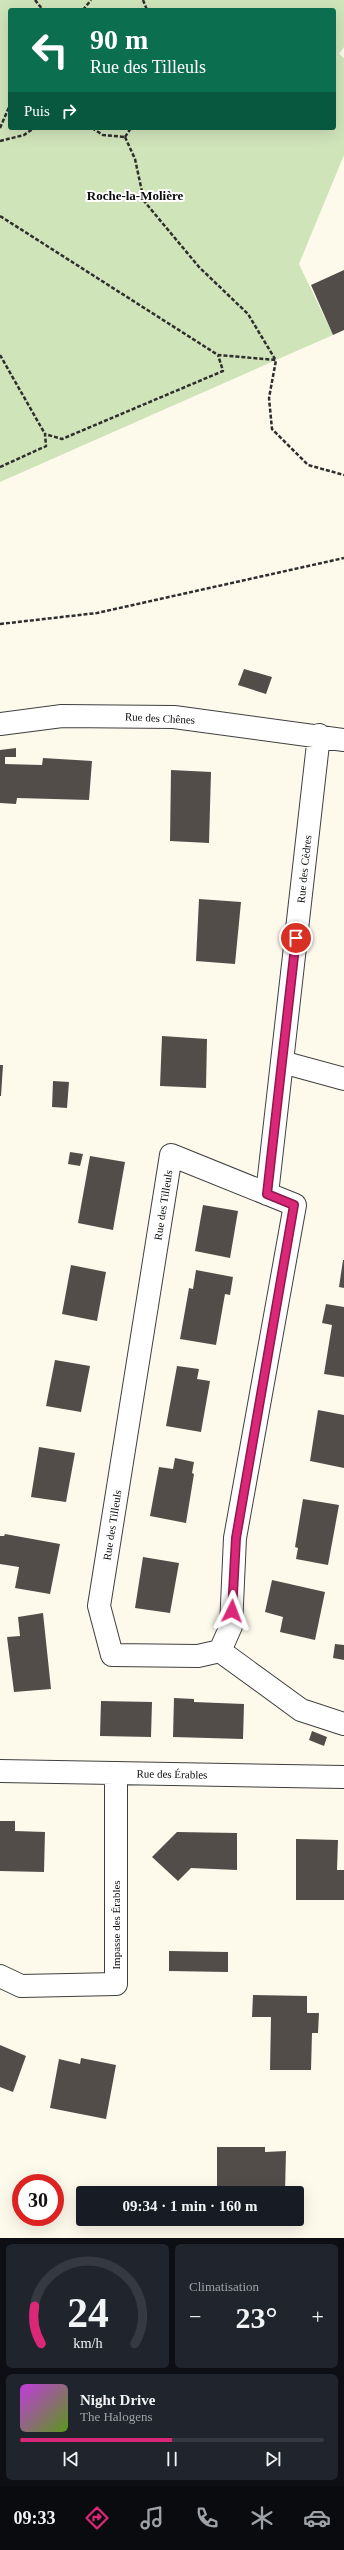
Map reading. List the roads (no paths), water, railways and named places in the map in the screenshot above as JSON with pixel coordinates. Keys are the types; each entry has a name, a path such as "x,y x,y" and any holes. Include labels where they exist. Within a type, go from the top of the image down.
{"street":[{"name":"Rue des Chênes","path":"0,724 62,716 174,717 319,735 344,740"},
{"name":"Rue des Cèdres","path":"267,1194 319,735"},
{"path":"282,1062 344,1079"},
{"name":"Rue des Tilleuls","path":"171,1155 267,1194 294,1205 236,1538 231,1626 220,1651 198,1656 112,1655 99,1606 171,1155"},
{"path":"220,1651 301,1710 344,1724"},
{"name":"Rue des Érables","path":"0,1771 344,1777"},
{"name":"Impasse des Érables","path":"0,1976 22,1986 116,1984 116,1773"}],"district":[{"name":"Roche-la-Molière","path":"135,195"}]}
